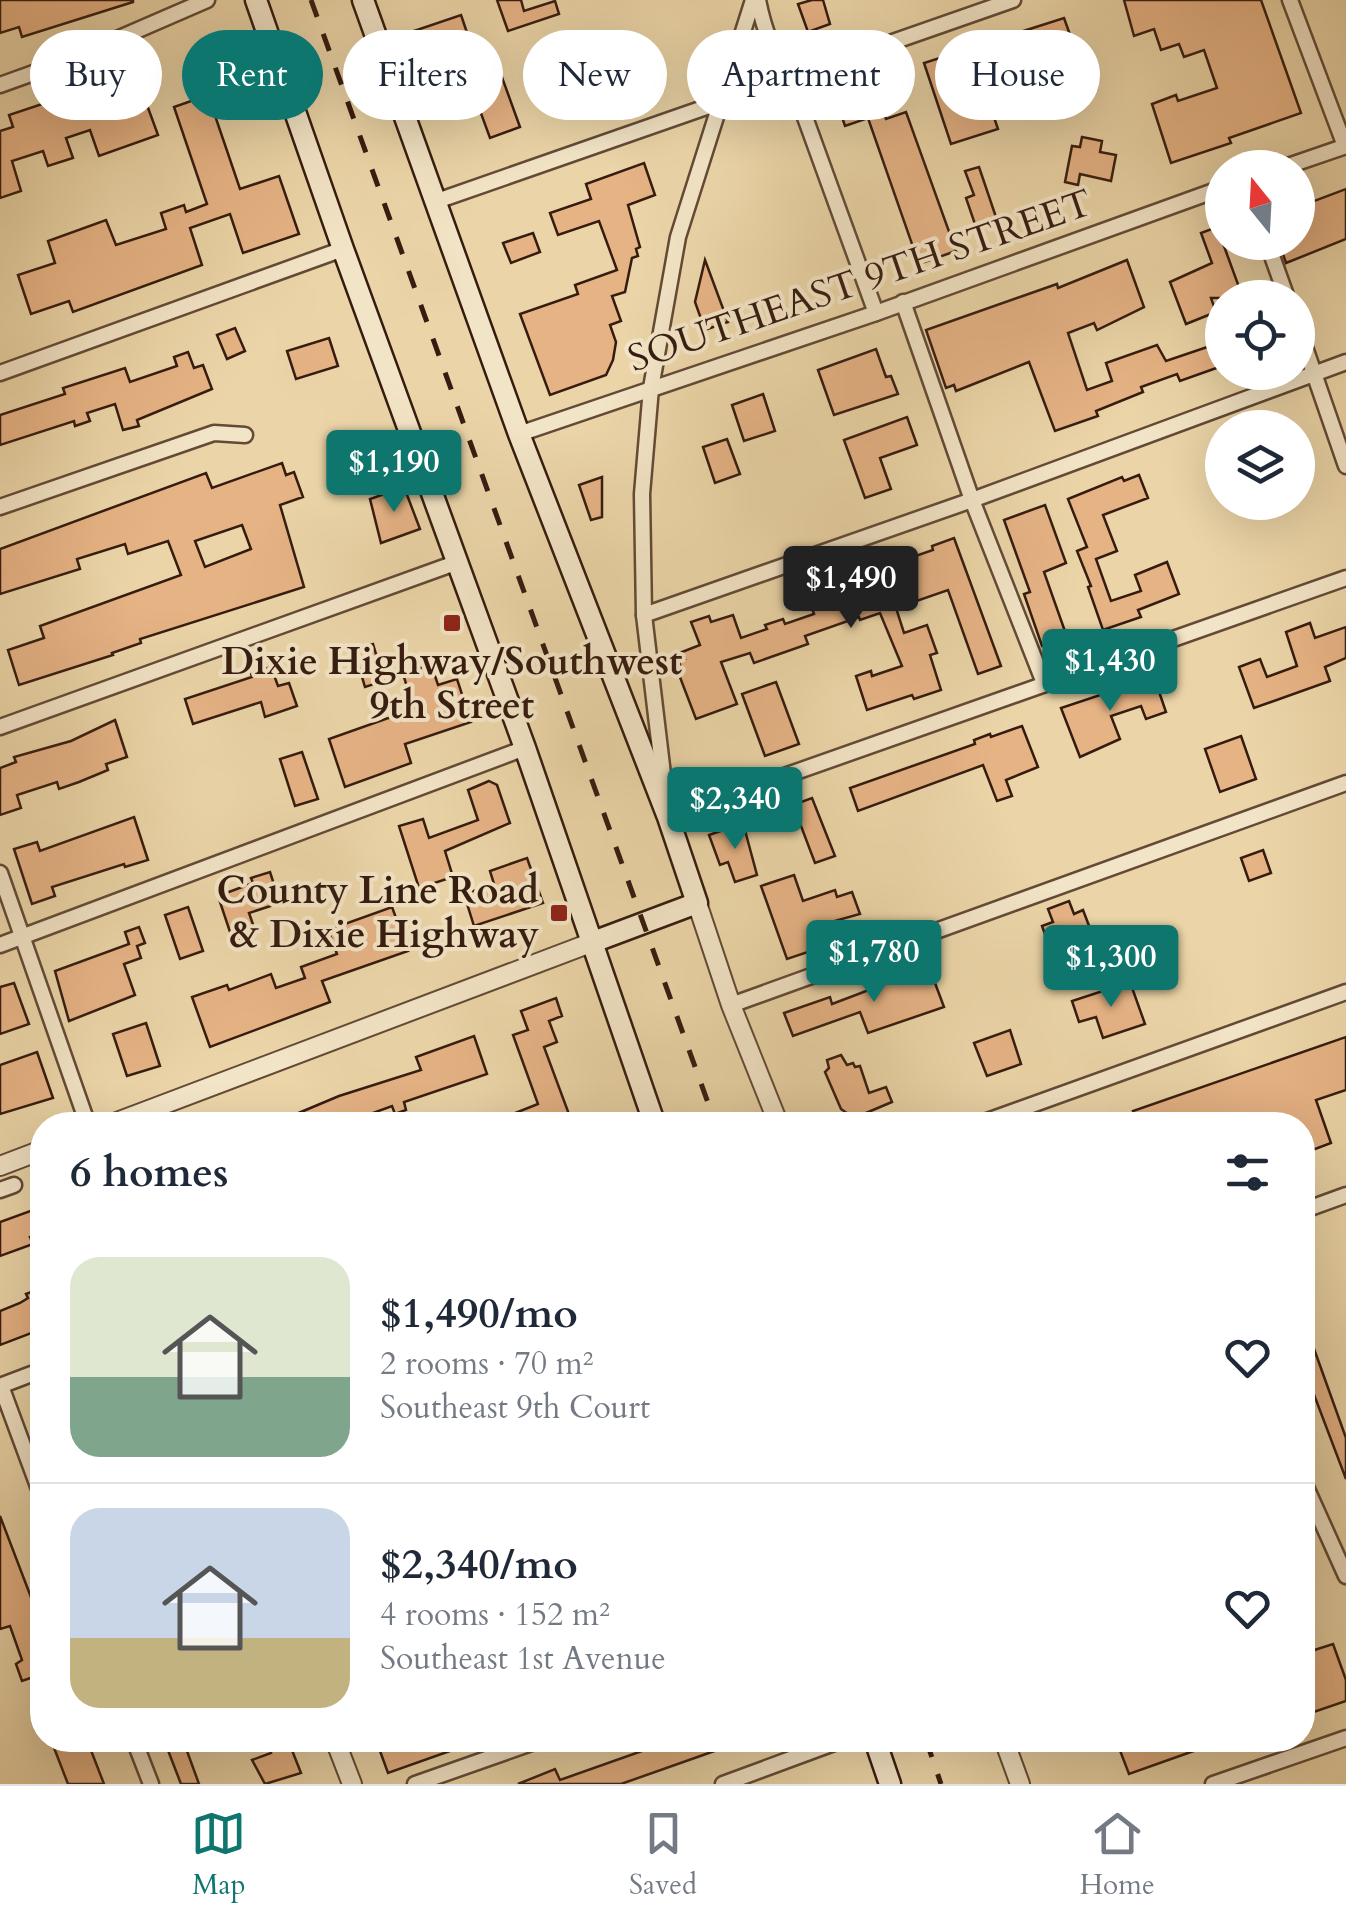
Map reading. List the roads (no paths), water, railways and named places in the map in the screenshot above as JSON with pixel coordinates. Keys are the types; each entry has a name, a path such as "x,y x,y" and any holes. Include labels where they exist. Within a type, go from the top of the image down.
{"main road":[{"path":"256,0 342,249 526,748 651,1112"},
{"path":"363,0 434,202 697,903 593,942"},
{"path":"879,1752 890,1784"}],"street":[{"path":"0,86 207,0"},
{"path":"756,0 765,30"},
{"path":"746,30 756,0"},
{"path":"915,33 1013,0"},
{"path":"1290,0 1346,146 1315,157"},
{"path":"434,202 687,112"},
{"path":"715,120 678,237 651,388 642,494 644,615 668,818 1346,578"},
{"path":"806,120 876,312"},
{"name":"SOUTHEAST 9TH STREET","path":"520,434 1205,194"},
{"path":"0,373 342,249"},
{"path":"904,302 972,500 1044,682"},
{"path":"1346,362 1315,374 1346,466"},
{"path":"644,615 1271,390"},
{"path":"0,507 214,433 245,434"},
{"path":"0,727 458,562"},
{"path":"0,945 526,748"},
{"path":"732,1005 1346,783"},
{"path":"0,874 83,1112"},
{"path":"697,903 774,1112"},
{"path":"143,1112 593,942"},
{"path":"1012,1112 1346,992"},
{"path":"0,1166 30,1155"},
{"path":"1315,1207 1346,1196"},
{"path":"30,1375 0,1386 30,1465"},
{"path":"1315,1504 1346,1576"},
{"path":"1315,1749 1346,1738"},
{"path":"138,1752 150,1784"},
{"path":"340,1752 352,1784"},
{"path":"415,1784 506,1752"},
{"path":"723,1784 810,1752"},
{"path":"1008,1752 1020,1784"},
{"path":"1214,1784 1306,1752"}],"railway":[{"path":"311,0 711,1112"},
{"path":"930,1752 941,1784"}],"place":[{"name":"Dixie Highway/Southwest 9th Street","path":"452,623"},
{"name":"County Line Road & Dixie Highway","path":"559,913"}]}
